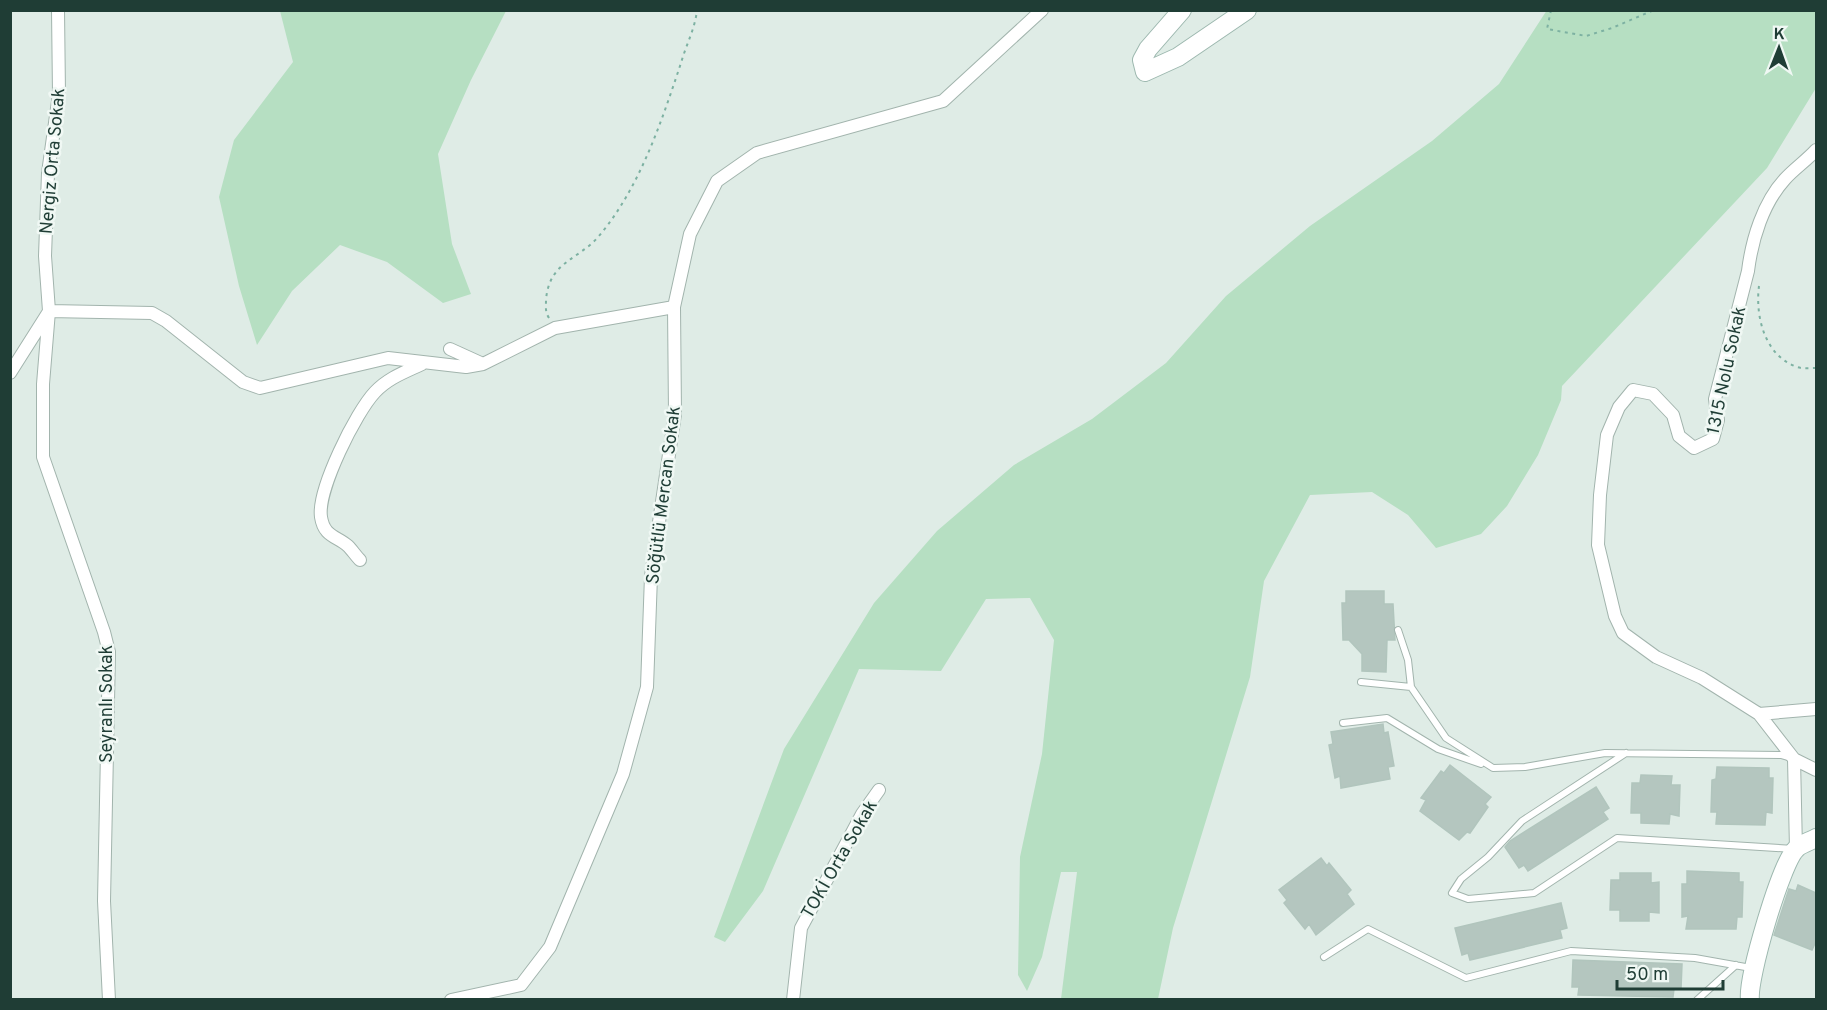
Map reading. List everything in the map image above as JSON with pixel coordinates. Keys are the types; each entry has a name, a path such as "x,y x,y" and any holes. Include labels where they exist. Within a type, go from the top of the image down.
{"street":[{"name":"Nergiz Orta Sokak","path":"49,311 45,256 48,173 59,94 58,10"},
{"name":"Söğütlü Mercan Sokak","path":"451,999 521,985 550,947 623,774 647,687 651,576 675,414 674,307 690,234 717,181 757,153 943,101 1042,10"},
{"path":"1182,10 1148,49 1142,60 1145,72 1178,57 1247,10"},
{"name":"1315 Nolu Sokak","path":"1816,150 1786,178 1773,194 1760,223 1715,399 1718,420 1713,439 1694,448 1679,436 1673,415 1653,394 1633,390 1619,407 1607,435 1600,495 1598,545 1615,616 1623,633 1656,657 1702,678 1759,714 1794,759 1816,770"},
{"path":"10,373 49,311 152,313 166,321 243,382 260,388 388,358 423,364 466,367 483,364 555,328 674,307"},
{"name":"Seyranlı Sokak","path":"49,311 43,384 43,457 98,612 109,652 104,901 109,999"},
{"path":"450,349 483,364"},
{"path":"360,560 346,545 329,536 321,518 328,478 353,425 375,392 390,379 423,364"},
{"path":"1759,714 1816,709"},
{"path":"1750,999 1755,968 1774,897 1796,849 1794,759"},
{"name":"TOKİ Orta Sokak","path":"793,999 801,928 862,814 879,790"},
{"path":"1796,849 1816,838"}],"lane":[{"path":"1398,630 1408,660 1411,687 1446,738 1493,768"},
{"path":"1361,682 1411,687"},
{"path":"1343,723 1387,718 1438,749 1493,768 1525,767 1605,753 1781,755 1794,759"},
{"path":"1626,753 1522,821 1488,857 1461,879 1452,893 1468,900 1534,893 1617,838 1796,849"},
{"path":"1324,957 1368,929 1466,978 1571,951 1695,958 1755,968"},
{"path":"1697,999 1736,965"}],"path":[{"path":"555,328 546,312 547,293 554,275 567,260 598,238 631,188 656,133 691,36 697,10"},
{"path":"1551,10 1547,29 1586,36 1612,28 1654,10"},
{"path":"1760,281 1758,310 1762,328 1770,345 1782,360 1800,368 1816,368"}],"green space":[{"path":"1547,10 1816,11 1816,88 1767,168 1562,386 1561,400 1538,455 1507,506 1481,534 1436,548 1408,515 1372,492 1310,495 1264,581 1250,677 1173,928 1158,999 1061,999 1077,872 1061,872 1042,957 1027,991 1018,975 1020,857 1042,754 1054,640 1030,598 986,599 941,671 859,669 763,891 725,942 714,937 784,749 874,603 937,531 1014,465 1092,419 1166,363 1226,296 1310,226 1432,141 1499,84"},
{"path":"280,11 506,11 471,80 438,154 452,244 471,294 443,303 387,262 340,245 292,291 257,345 239,286 219,197 234,140 293,62"}],"building":[{"path":"1346,591 1384,591 1384,604 1393,604 1395,640 1387,640 1386,672 1362,671 1362,654 1349,640 1343,640 1342,603 1346,603"},
{"path":"1383,724 1384,733 1388,732 1394,766 1388,767 1390,779 1341,788 1340,776 1335,778 1329,745 1333,744 1331,732"},
{"path":"1450,765 1491,797 1485,804 1488,807 1470,833 1467,832 1459,840 1420,811 1426,800 1421,798 1441,771 1444,773"},
{"path":"1717,767 1769,768 1769,778 1773,778 1772,813 1766,812 1765,825 1716,824 1717,812 1711,812 1712,780 1716,779"},
{"path":"1641,775 1672,776 1671,785 1680,785 1679,816 1670,814 1669,824 1641,823 1641,813 1631,813 1632,783 1640,783"},
{"path":"1596,787 1609,808 1603,812 1608,819 1528,871 1524,865 1519,868 1505,847 1510,841"},
{"path":"1321,858 1327,866 1329,863 1351,890 1347,894 1354,904 1316,935 1309,924 1305,929 1284,903 1287,900 1279,890"},
{"path":"1687,871 1739,873 1739,882 1743,882 1742,917 1737,917 1736,929 1686,929 1688,916 1682,917 1682,884 1687,884"},
{"path":"1620,873 1651,873 1651,883 1659,882 1659,913 1649,912 1649,921 1620,921 1620,910 1610,910 1611,880 1620,880"},
{"path":"1798,885 1816,893 1816,941 1812,950 1774,935 1789,889 1796,891"},
{"path":"1561,903 1567,928 1560,930 1562,938 1470,960 1468,953 1462,955 1455,928"},
{"path":"1573,960 1682,964 1681,989 1674,989 1673,997 1578,995 1579,987 1572,987"}]}
